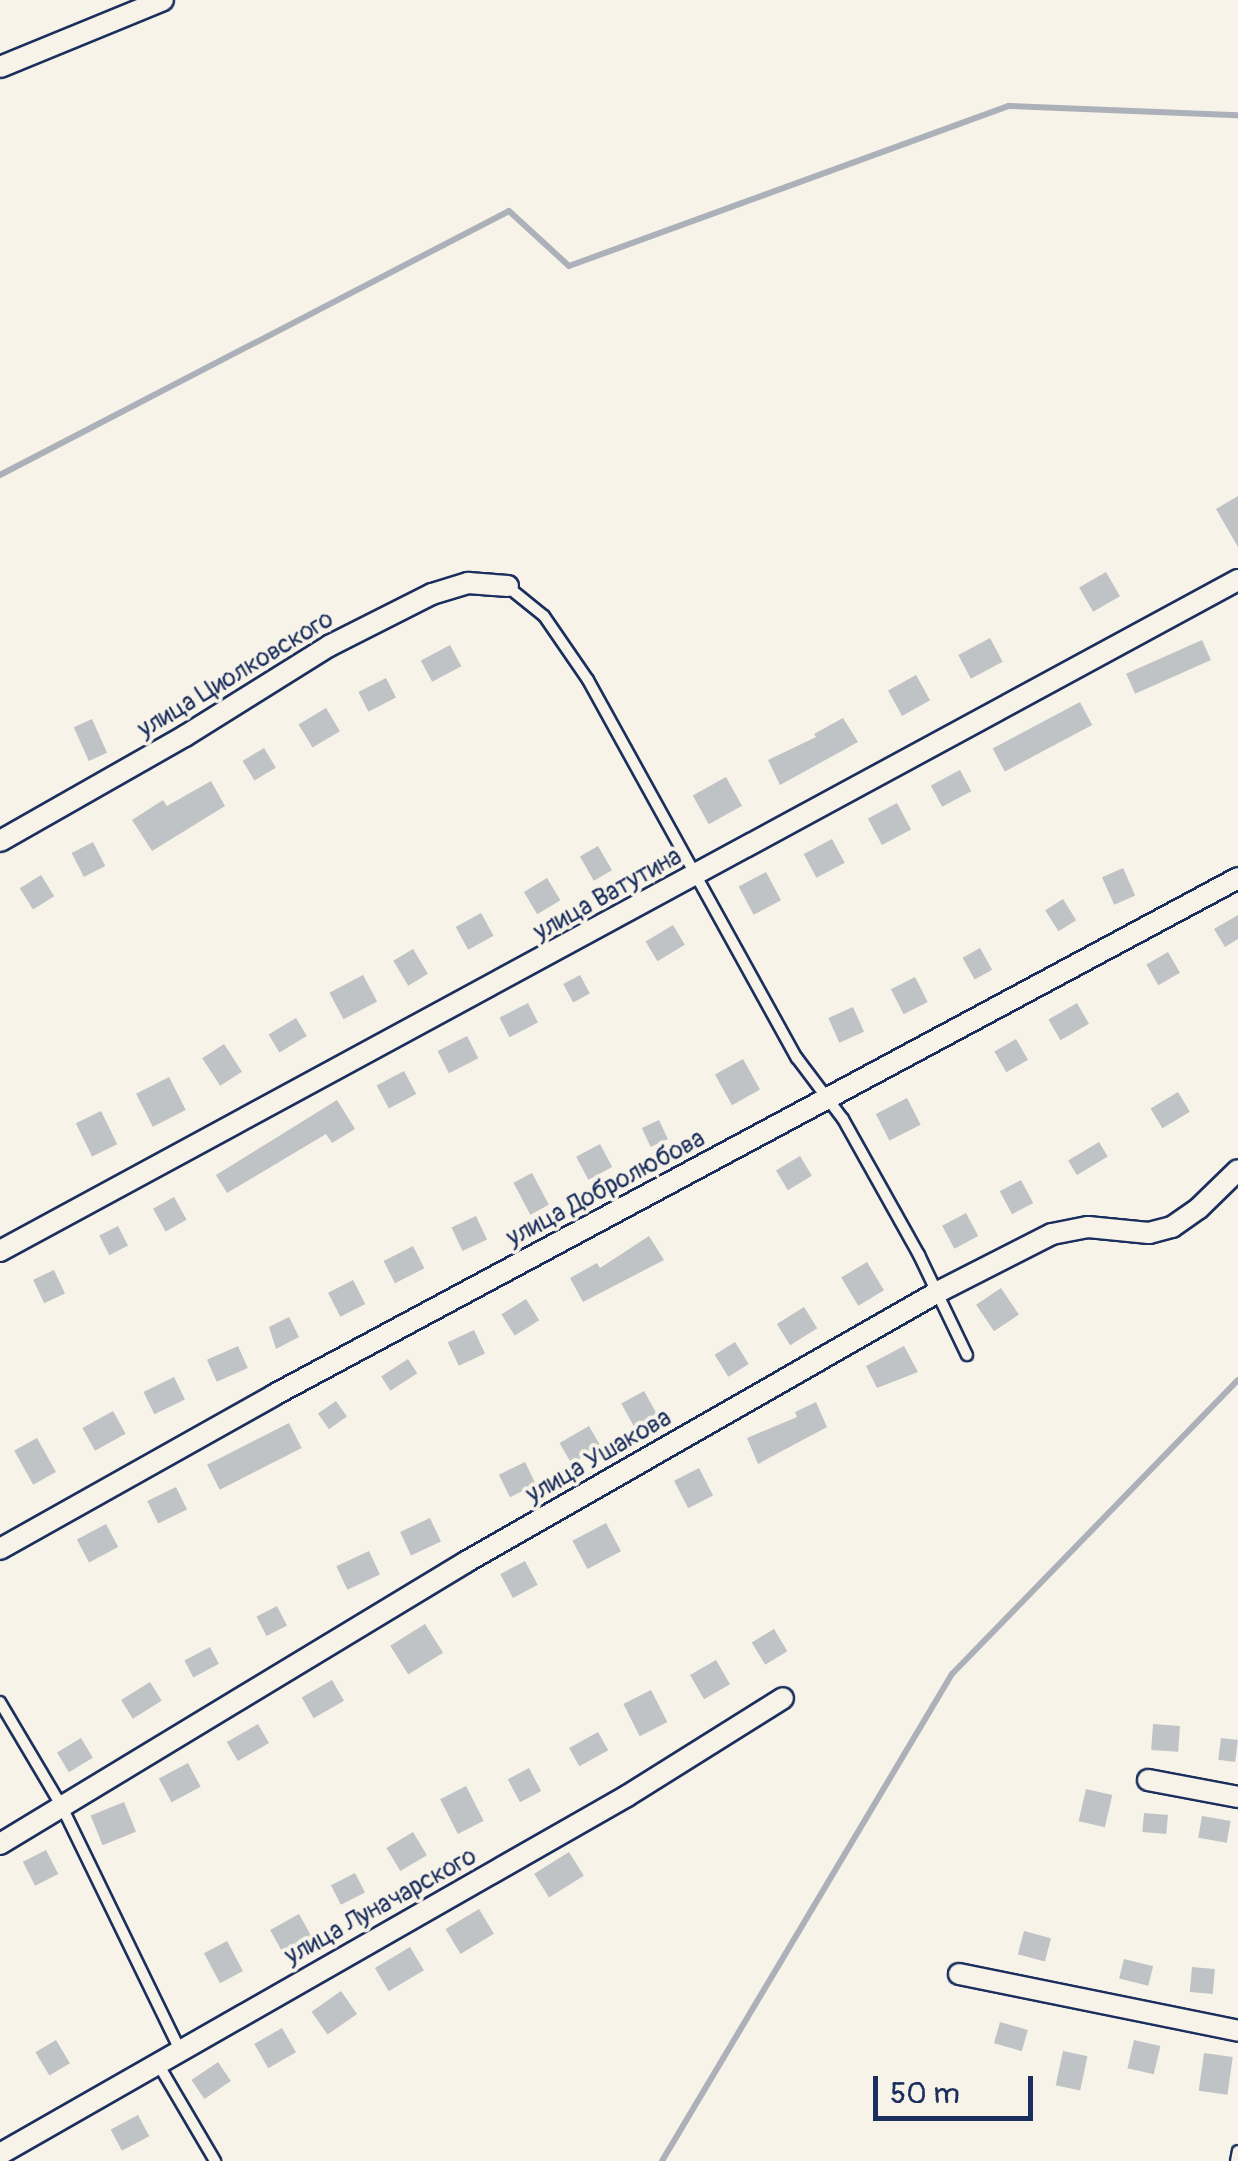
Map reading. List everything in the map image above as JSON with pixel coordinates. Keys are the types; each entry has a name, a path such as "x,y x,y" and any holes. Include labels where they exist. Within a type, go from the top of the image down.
{"street":[{"path":"0,67 164,0"},
{"name":"улица Ватутина","path":"0,1251 1238,580"},
{"name":"улица Циолковского","path":"0,841 346,638 432,594 468,583 508,586"},
{"name":"улица Добролюбова","path":"0,1548 274,1395 1238,878"},
{"name":"улица Ушакова","path":"0,1844 466,1562 936,1293 1052,1234 1088,1227 1150,1232 1172,1227 1199,1208 1238,1170"},
{"name":"улица Луначарского","path":"0,2154 179,2048 628,1796 783,1698"},
{"path":"1148,1780 1238,1797"},
{"path":"959,1974 1238,2031"}],"lane":[{"path":"508,586 544,616 588,680 697,876 712,911 797,1058 843,1119 967,1355"},
{"path":"0,1702 62,1807 179,2048"},
{"path":"157,2061 214,2161"},
{"path":"1236,2161 1238,2151"}],"building":[{"path":"1238,496 1238,547 1216,509"},
{"path":"1106,572 1120,596 1093,612 1079,588"},
{"path":"990,638 1003,662 971,679 958,655"},
{"path":"1202,640 1211,660 1135,694 1126,674"},
{"path":"450,645 461,666 432,682 421,660"},
{"path":"916,675 930,700 902,716 888,691"},
{"path":"386,678 396,698 368,712 358,692"},
{"path":"1080,702 1092,725 1005,771 993,748"},
{"path":"326,708 340,731 312,748 299,724"},
{"path":"843,718 858,742 780,785 768,760 816,737 814,734"},
{"path":"92,719 107,753 89,761 74,727"},
{"path":"264,748 276,768 254,781 243,761"},
{"path":"960,770 971,791 942,807 931,785"},
{"path":"726,777 742,806 709,824 693,795"},
{"path":"211,781 225,806 152,851 132,820 163,800 167,806"},
{"path":"897,803 911,829 882,845 868,818"},
{"path":"832,839 845,863 816,878 804,854"},
{"path":"93,842 105,866 84,877 72,853"},
{"path":"598,846 612,870 594,881 580,856"},
{"path":"1123,868 1135,895 1114,905 1102,877"},
{"path":"766,872 781,900 754,915 739,887"},
{"path":"41,875 54,896 33,909 20,888"},
{"path":"547,878 560,900 537,914 524,892"},
{"path":"1063,899 1076,920 1058,931 1045,910"},
{"path":"481,913 494,936 468,950 456,927"},
{"path":"1238,915 1238,939 1225,947 1214,929"},
{"path":"673,925 685,945 657,961 646,941"},
{"path":"980,948 992,970 975,980 963,958"},
{"path":"413,949 428,974 408,986 393,961"},
{"path":"1168,952 1180,973 1158,985 1146,965"},
{"path":"363,975 377,1001 344,1019 329,993"},
{"path":"580,975 590,994 573,1002 563,984"},
{"path":"915,977 928,1002 904,1014 891,989"},
{"path":"528,1003 538,1023 509,1037 499,1018"},
{"path":"1077,1003 1089,1024 1060,1040 1048,1020"},
{"path":"853,1007 864,1032 839,1043 828,1018"},
{"path":"296,1018 307,1036 279,1052 269,1034"},
{"path":"467,1036 478,1058 449,1073 438,1051"},
{"path":"1016,1039 1028,1060 1006,1072 994,1052"},
{"path":"224,1044 242,1072 220,1086 202,1058"},
{"path":"743,1059 760,1090 732,1105 715,1075"},
{"path":"404,1071 416,1094 389,1109 377,1086"},
{"path":"169,1077 186,1110 153,1127 136,1094"},
{"path":"1178,1092 1190,1112 1162,1128 1151,1108"},
{"path":"907,1098 921,1125 889,1141 876,1114"},
{"path":"337,1100 355,1129 332,1143 326,1134 227,1193 216,1175"},
{"path":"101,1111 117,1144 92,1157 76,1123"},
{"path":"659,1120 668,1139 651,1147 642,1128"},
{"path":"1099,1142 1108,1157 1077,1175 1068,1161"},
{"path":"600,1144 612,1167 588,1180 576,1157"},
{"path":"800,1156 812,1176 788,1190 776,1170"},
{"path":"532,1173 549,1205 530,1215 513,1183"},
{"path":"1021,1180 1033,1203 1012,1214 1000,1191"},
{"path":"174,1197 187,1220 166,1231 153,1209"},
{"path":"966,1213 978,1236 954,1249 942,1226"},
{"path":"476,1216 487,1240 463,1251 452,1227"},
{"path":"118,1226 128,1246 109,1255 99,1236"},
{"path":"649,1236 664,1260 583,1302 570,1278 597,1263 600,1268"},
{"path":"413,1246 424,1268 395,1283 384,1261"},
{"path":"867,1262 884,1290 858,1306 841,1277"},
{"path":"54,1270 65,1294 44,1303 33,1280"},
{"path":"353,1280 365,1304 340,1317 328,1293"},
{"path":"1001,1288 1019,1315 994,1331 976,1305"},
{"path":"526,1299 539,1320 515,1336 501,1314"},
{"path":"804,1307 817,1328 790,1345 777,1324"},
{"path":"289,1317 299,1337 276,1349 269,1327"},
{"path":"474,1330 485,1354 459,1366 448,1342"},
{"path":"735,1342 749,1364 728,1377 715,1355"},
{"path":"238,1346 248,1368 217,1382 207,1360"},
{"path":"904,1346 918,1372 877,1388 866,1366"},
{"path":"408,1359 417,1373 390,1391 381,1376"},
{"path":"174,1377 185,1399 154,1414 143,1392"},
{"path":"644,1391 658,1416 635,1429 621,1404"},
{"path":"336,1401 347,1417 329,1429 318,1414"},
{"path":"816,1402 827,1427 758,1464 747,1438 797,1417 795,1412"},
{"path":"113,1411 126,1434 95,1451 82,1428"},
{"path":"289,1423 302,1448 220,1490 207,1465"},
{"path":"589,1426 601,1447 572,1464 560,1443"},
{"path":"37,1438 56,1472 33,1485 14,1451"},
{"path":"525,1462 536,1484 510,1497 499,1475"},
{"path":"699,1468 713,1496 688,1508 674,1481"},
{"path":"176,1487 187,1509 158,1523 147,1501"},
{"path":"430,1518 441,1542 411,1556 400,1532"},
{"path":"606,1523 621,1551 587,1569 572,1541"},
{"path":"106,1524 118,1547 89,1562 77,1539"},
{"path":"369,1551 380,1575 347,1590 336,1566"},
{"path":"525,1561 538,1585 513,1598 500,1574"},
{"path":"277,1606 287,1626 266,1636 257,1616"},
{"path":"425,1624 443,1653 408,1675 390,1646"},
{"path":"774,1629 787,1651 765,1665 752,1642"},
{"path":"210,1647 219,1664 193,1677 184,1661"},
{"path":"716,1660 730,1684 704,1699 690,1675"},
{"path":"332,1680 344,1701 314,1718 302,1697"},
{"path":"150,1682 162,1701 133,1719 121,1700"},
{"path":"651,1690 667,1722 640,1736 623,1704"},
{"path":"258,1724 269,1743 238,1761 227,1742"},
{"path":"1153,1724 1180,1726 1178,1752 1151,1750"},
{"path":"598,1732 608,1750 579,1766 569,1748"},
{"path":"81,1738 93,1758 69,1772 57,1752"},
{"path":"1221,1738 1238,1740 1235,1762 1218,1760"},
{"path":"188,1763 201,1787 172,1802 159,1778"},
{"path":"529,1768 541,1791 520,1802 508,1779"},
{"path":"466,1786 484,1821 458,1834 440,1799"},
{"path":"1086,1789 1112,1795 1105,1827 1079,1821"},
{"path":"124,1802 136,1832 103,1845 91,1815"},
{"path":"1144,1813 1168,1815 1166,1834 1142,1832"},
{"path":"1202,1816 1231,1821 1227,1843 1198,1838"},
{"path":"413,1832 427,1855 400,1871 386,1848"},
{"path":"46,1850 58,1874 35,1886 23,1862"},
{"path":"569,1852 584,1876 549,1897 534,1874"},
{"path":"355,1873 365,1893 341,1905 331,1885"},
{"path":"479,1909 494,1934 461,1954 446,1929"},
{"path":"299,1914 312,1937 283,1953 270,1930"},
{"path":"1024,1931 1051,1938 1045,1961 1018,1954"},
{"path":"227,1941 243,1971 220,1983 204,1953"},
{"path":"410,1947 424,1970 389,1991 375,1968"},
{"path":"1124,1959 1153,1966 1148,1986 1119,1978"},
{"path":"1192,1967 1215,1969 1213,1994 1190,1992"},
{"path":"341,1991 357,2014 328,2035 312,2012"},
{"path":"1000,2022 1028,2030 1022,2051 994,2043"},
{"path":"282,2028 296,2052 268,2068 254,2044"},
{"path":"56,2040 70,2063 49,2076 35,2052"},
{"path":"1134,2040 1160,2046 1154,2074 1127,2068"},
{"path":"1063,2051 1087,2056 1080,2090 1056,2085"},
{"path":"1204,2053 1233,2057 1227,2095 1199,2091"},
{"path":"218,2062 231,2081 204,2099 191,2080"},
{"path":"138,2115 149,2136 122,2151 111,2130"}],"waterway":[{"path":"0,475 509,211 569,266 1009,106 1238,115"},
{"path":"662,2161 952,1674 1238,1380"}]}
